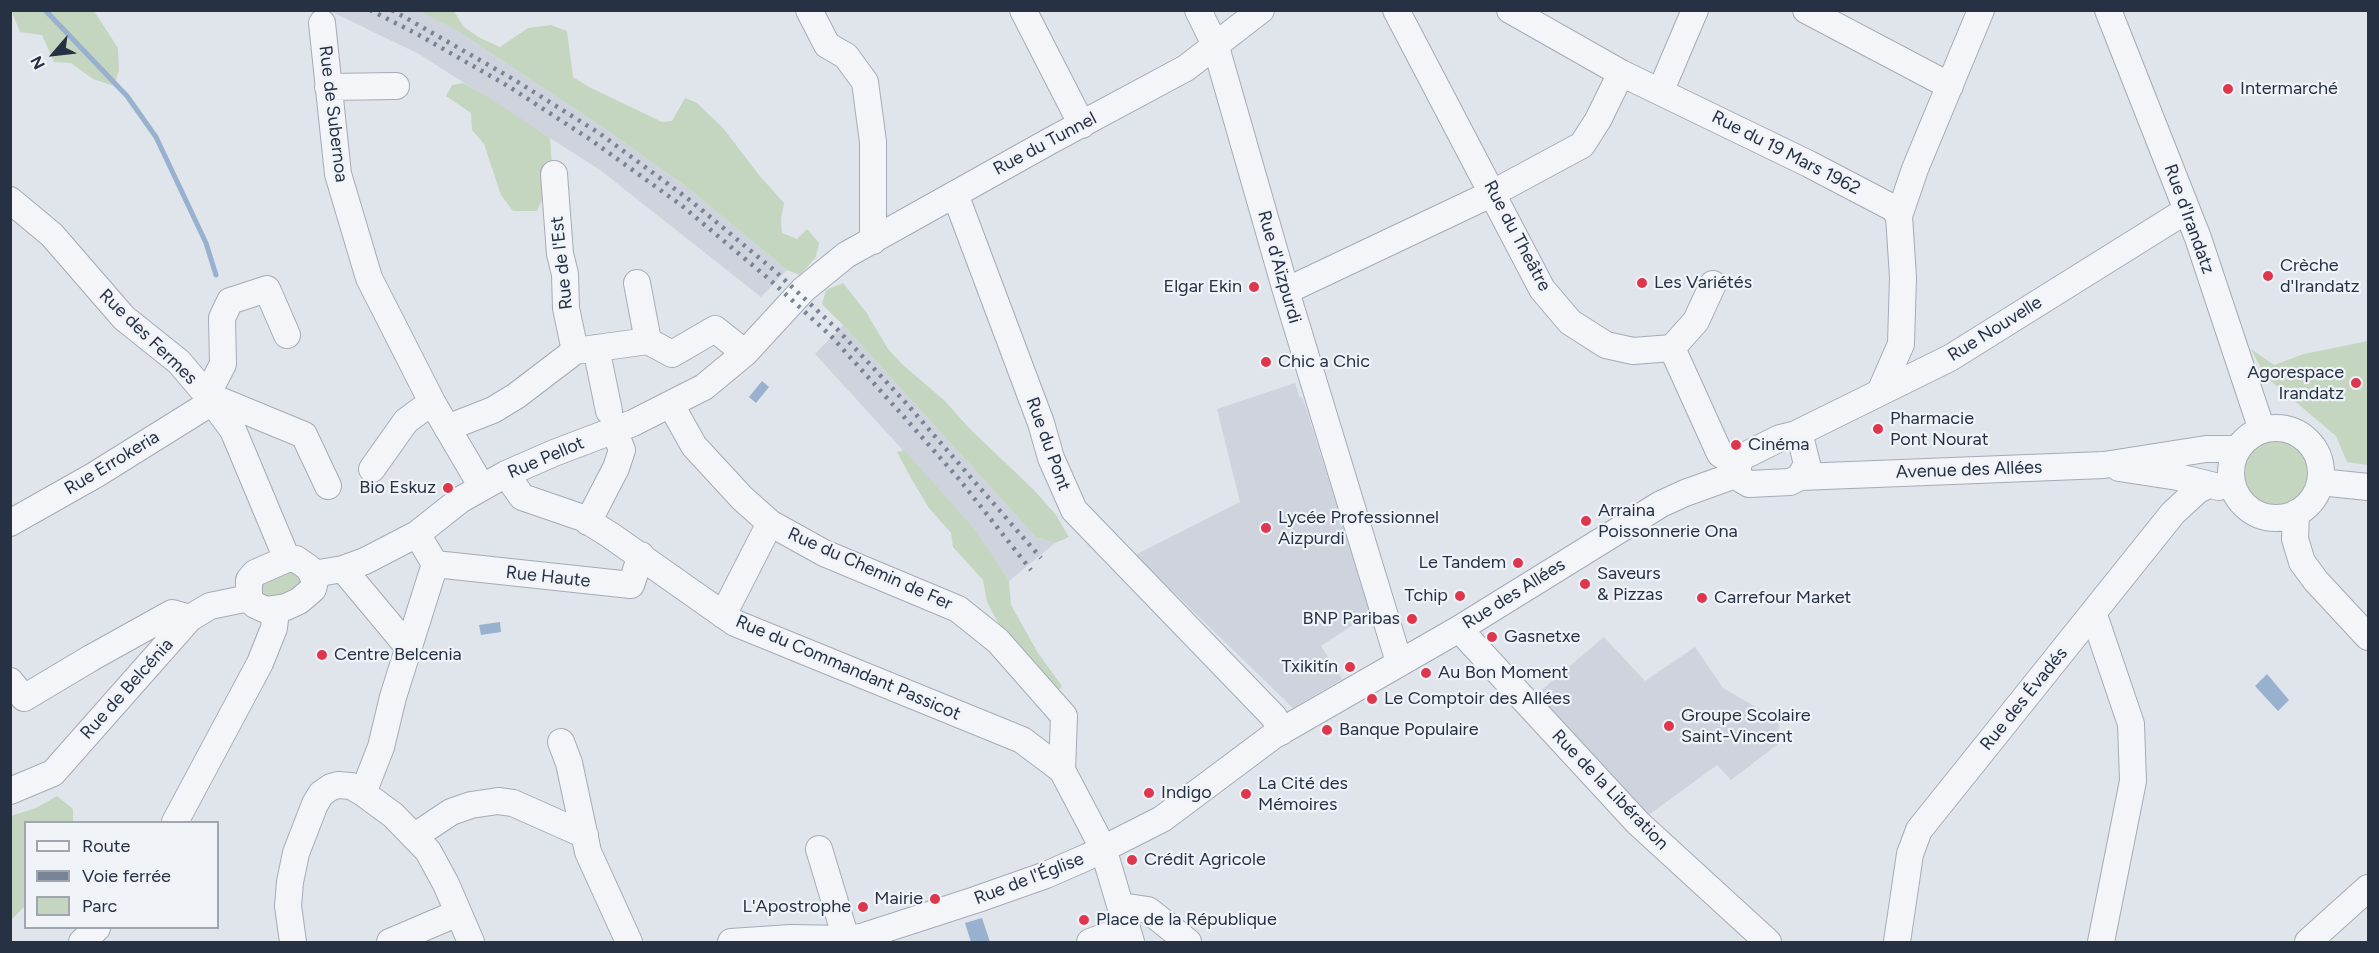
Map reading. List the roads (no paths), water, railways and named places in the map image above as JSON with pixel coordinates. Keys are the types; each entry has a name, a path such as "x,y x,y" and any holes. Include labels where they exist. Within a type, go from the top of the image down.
{"street":[{"path":"809,10 827,45 846,56 865,82 873,142 873,241"},
{"path":"1023,10 1082,125"},
{"name":"Rue d'Aïzpurdi","path":"1198,10 1216,47 1286,291 1399,662"},
{"path":"1216,47 1261,10"},
{"name":"Rue du Theâtre","path":"1396,10 1542,288 1570,322 1606,345 1633,351 1672,348"},
{"name":"Rue du 19 Mars 1962","path":"1510,10 1621,73 1661,90 1893,208 1899,216"},
{"path":"1661,90 1695,10"},
{"path":"1806,10 1950,86"},
{"path":"1880,392 1900,344 1903,277 1899,216 1915,169 1981,10"},
{"name":"Rue d'Irandatz","path":"2108,10 2187,210 2262,430"},
{"name":"Rue de Subernoa","path":"322,23 338,174 369,278 432,402"},
{"name":"Rue du Tunnel","path":"771,327 820,275 846,255 1186,68 1216,47"},
{"path":"1286,291 1493,193 1581,145 1598,120 1621,73"},
{"path":"328,87 396,86"},
{"name":"Rue de l'Est","path":"554,174 560,254 566,274 566,308 585,349 622,450 616,468 588,522"},
{"name":"Rue du Pont","path":"955,194 1041,423 1051,458 1074,510 1288,729"},
{"name":"Rue des Fermes","path":"10,200 52,235 124,318 178,363 209,398 233,430 287,559"},
{"name":"Rue Nouvelle","path":"1796,434 1950,358 2187,210"},
{"path":"637,283 648,341"},
{"path":"1713,284 1696,321 1672,348 1732,467 1749,484 1790,482 1803,470 1802,444 1796,434"},
{"path":"287,335 267,289 231,301 222,318 223,364 209,398 304,435 328,486"},
{"name":"Rue Pellot","path":"313,574 343,569 365,561 417,534 482,487 554,453 611,421 671,405 704,387 745,353 771,327"},
{"path":"447,428 493,410 585,349 648,341 672,354 715,329 745,353"},
{"name":"Rue Errokeria","path":"10,523 94,475 209,398"},
{"path":"372,469 406,421 432,402 482,487"},
{"name":"Rue du Chemin de Fer","path":"671,405 694,446 742,498 770,523 824,553 958,609 998,641 1064,716 1062,770"},
{"path":"2287,429 2309,442 2320,465 2320,482 2315,495 2296,513 2284,517 2272,518 2249,509 2234,489 2231,469 2238,449 2253,434 2262,430 2287,429"},
{"name":"Rue des Allées","path":"1288,729 1399,662 1459,629 1661,504 1732,467 1744,456 1763,445 1796,434"},
{"name":"Avenue des Allées","path":"1803,470 1833,476 2104,465 2206,449 2238,449"},
{"path":"2173,513 2178,477 2189,452"},
{"name":"Avenue des Allées","path":"2104,465 2234,489"},
{"name":"Rue du Commandant Passicot","path":"506,474 522,497 552,506 588,522 641,555 735,623 1022,740 1062,770 1103,848 1126,926"},
{"path":"2320,482 2368,487"},
{"name":"Rue des Évadés","path":"1897,942 1910,854 1919,830 2173,513 2198,490 2209,485"},
{"path":"2296,513 2295,539 2302,562 2316,581 2368,637"},
{"path":"723,615 770,523"},
{"path":"363,793 381,747 393,697 435,564 417,534"},
{"name":"Rue Haute","path":"435,564 631,585 641,555"},
{"path":"287,559 303,562 313,574 315,581 313,589 308,594 299,601 276,610 266,610 255,605 249,598 249,580 255,573 287,559"},
{"path":"343,569 409,648"},
{"name":"Rue de Belcénia","path":"10,791 52,773 190,618 210,606 249,598"},
{"path":"176,821 260,663 274,628 276,610"},
{"path":"10,681 24,698 172,613 190,618"},
{"path":"2091,616 2096,621 2131,724 2133,781 2101,942"},
{"name":"Rue de la Libération","path":"1459,629 1638,823 1768,942"},
{"name":"Rue de l'Église","path":"731,942 791,938 847,941 1046,875 1162,819 1288,729"},
{"path":"561,742 569,762 588,852 629,942"},
{"path":"293,942 288,906 296,853 321,794 338,785 351,786 363,793 393,815 416,836 428,851 446,884 471,942"},
{"path":"416,836 451,812 471,805 498,801 513,803 585,835"},
{"path":"819,849 847,941"},
{"path":"2308,942 2368,888"},
{"path":"1090,942 1126,926 1148,910 1188,942"},
{"path":"390,942 458,913"},
{"path":"82,942 95,929"}],"water":[{"path":"762,381 769,387 756,403 749,397"},
{"path":"500,622 501,632 481,635 479,625"},
{"path":"2267,674 2289,700 2278,711 2255,686"},
{"path":"982,918 990,942 971,942 965,923"}],"waterway":[{"path":"45,10 127,96 156,137 206,243 216,275"}],"railway":[{"path":"370,10 508,86 591,140 681,205 769,279 831,336 897,409 959,479 1031,570"},
{"path":"392,10 513,79 599,133 691,201 775,271 837,329 906,403 1041,558"}],"place":[{"name":"Intermarché","path":"2228,89"},
{"name":"Crèche d'Irandatz","path":"2268,276"},
{"name":"Les Variétés","path":"1642,283"},
{"name":"Elgar Ekin","path":"1254,287"},
{"name":"Chic a Chic","path":"1266,362"},
{"name":"Agorespace Irandatz","path":"2356,383"},
{"name":"Pharmacie Pont Nourat","path":"1878,429"},
{"name":"Cinéma","path":"1736,445"},
{"name":"Bio Eskuz","path":"448,488"},
{"name":"Arraina Poissonnerie Ona","path":"1586,521"},
{"name":"Lycée Professionnel Aizpurdi","path":"1266,528"},
{"name":"Le Tandem","path":"1518,563"},
{"name":"Saveurs & Pizzas","path":"1585,584"},
{"name":"Tchip","path":"1460,596"},
{"name":"Carrefour Market","path":"1702,598"},
{"name":"BNP Paribas","path":"1412,619"},
{"name":"Gasnetxe","path":"1492,637"},
{"name":"Centre Belcenia","path":"322,655"},
{"name":"Txikitín","path":"1350,667"},
{"name":"Au Bon Moment","path":"1426,673"},
{"name":"Le Comptoir des Allées","path":"1372,699"},
{"name":"Groupe Scolaire Saint-Vincent","path":"1669,726"},
{"name":"Banque Populaire","path":"1327,730"},
{"name":"Indigo","path":"1149,793"},
{"name":"La Cité des Mémoires","path":"1246,794"},
{"name":"Crédit Agricole","path":"1132,860"},
{"name":"Mairie","path":"935,899"},
{"name":"L'Apostrophe","path":"863,907"},
{"name":"Place de la République","path":"1084,920"}]}
